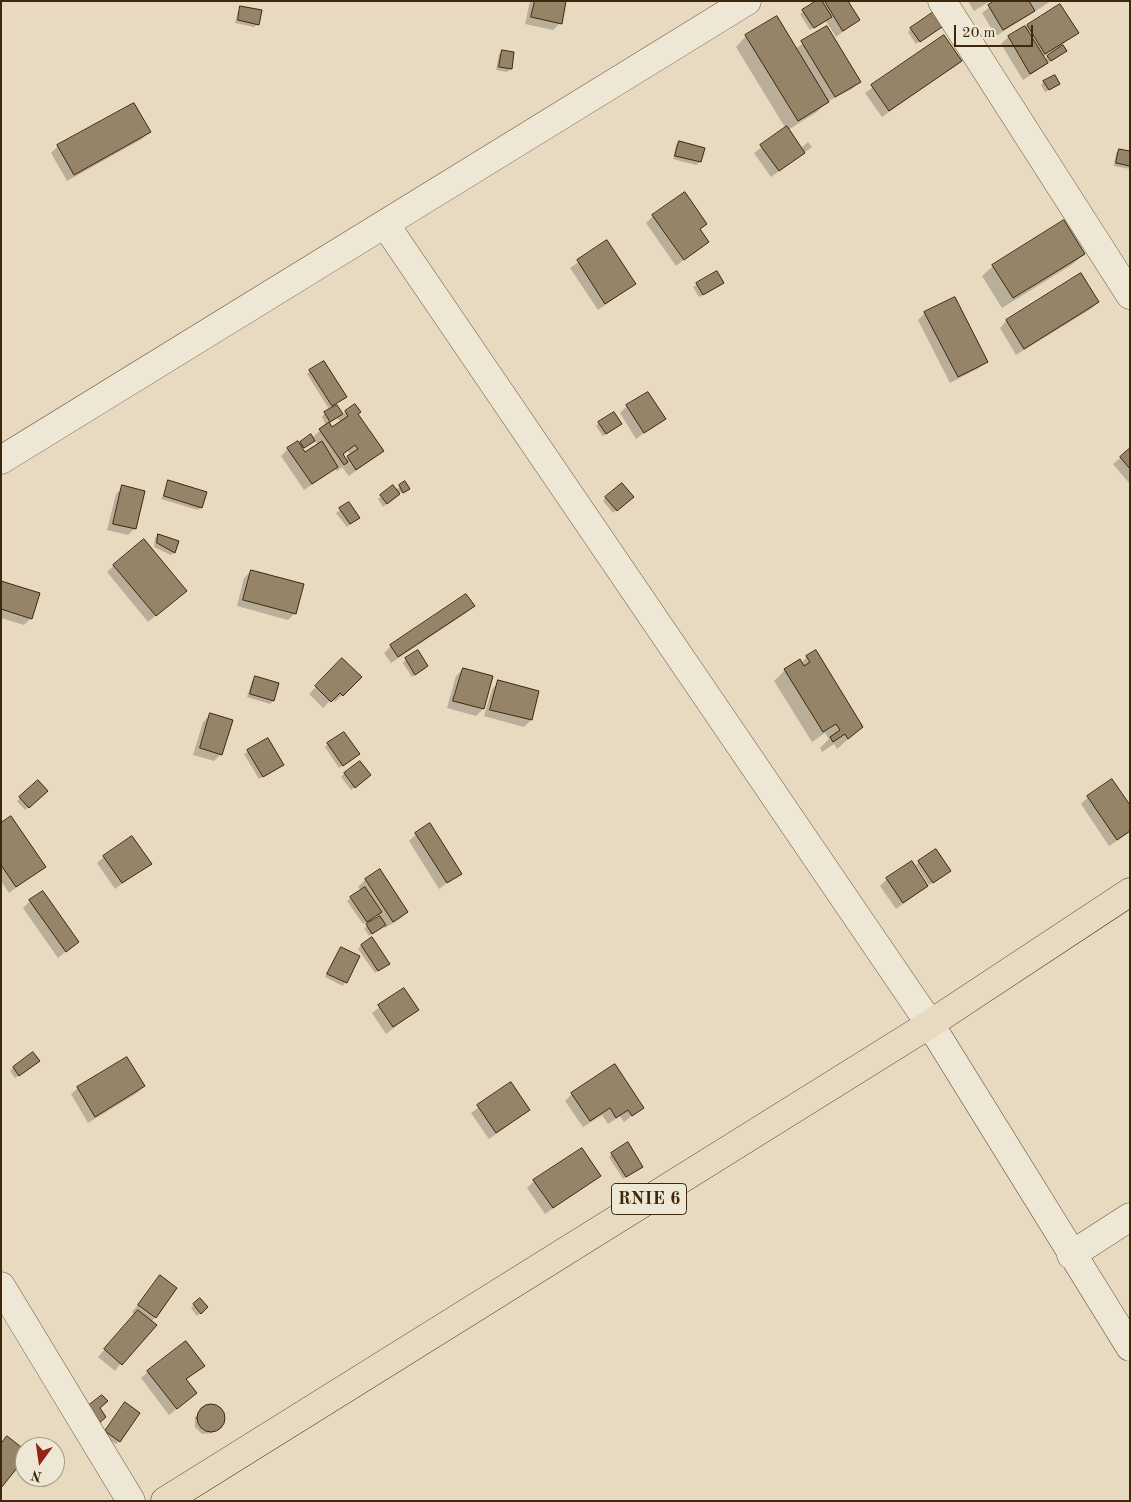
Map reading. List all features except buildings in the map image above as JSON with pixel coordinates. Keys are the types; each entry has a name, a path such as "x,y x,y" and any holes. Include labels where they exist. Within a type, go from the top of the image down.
{"main road":[{"name":"RNIE 6","path":"164,1501 930,1024 1130,892"}],"street":[{"path":"1,460 746,1"},
{"path":"942,1 1130,295"},
{"path":"385,224 930,1024 1130,1347"},
{"path":"1071,1254 1130,1217"},
{"path":"1,1286 131,1501"}]}
